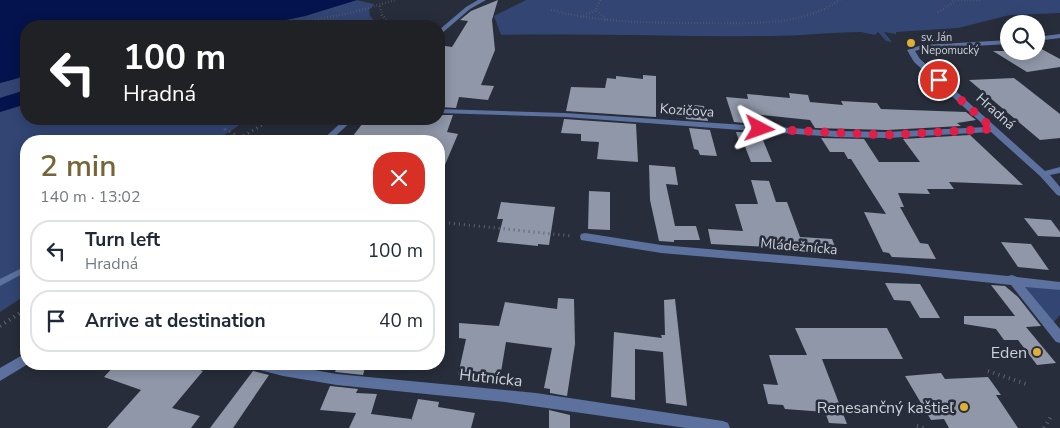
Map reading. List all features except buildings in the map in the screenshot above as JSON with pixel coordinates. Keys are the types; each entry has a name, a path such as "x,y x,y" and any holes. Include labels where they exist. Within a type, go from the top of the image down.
{"street":[{"path":"445,28 468,8 483,0"},
{"path":"1045,38 1060,36"},
{"name":"Hradná","path":"1000,43 922,47 911,50 911,52 917,60 1043,174 1060,193"},
{"name":"Kozičova","path":"445,112 565,115 836,134 887,135 993,129"},
{"path":"333,135 343,125"},
{"path":"1043,174 1060,170"},
{"name":"Mládežnícka","path":"585,237 661,250 1012,279 1060,286"},
{"path":"1012,279 1060,338"},
{"path":"0,376 20,362"},
{"name":"Hutnícka","path":"279,370 332,380 583,405 723,428"}],"lane":[{"path":"0,283 20,272"}],"path":[{"path":"314,20 380,6 395,0"},
{"path":"581,17 596,10 600,0"},
{"path":"551,10 581,17 607,20 762,22 813,14 831,7 840,0"},
{"path":"952,0 980,0"},
{"path":"938,12 957,1"},
{"path":"380,6 382,15 387,20"},
{"path":"596,10 607,20"},
{"path":"225,125 225,129 236,135"},
{"path":"246,135 262,125"},
{"path":"445,223 585,237"},
{"path":"0,326 20,313"},
{"path":"988,372 1029,384"},
{"path":"1044,428 1052,415"},
{"path":"918,426 925,428"}],"shaded area":[{"path":"0,0 357,0 286,20 20,20 20,78 0,83"},
{"path":"356,0 374,4 369,10 370,16 374,20 286,20"},
{"path":"526,0 1060,0 1060,13 1000,15 1000,18 958,28 896,32 896,34 884,32 892,42 886,41 878,32 875,35 861,32 770,36 501,35 494,16"},
{"path":"20,78 20,92 0,98 0,83"},
{"path":"20,92 20,106 0,112 0,98"},
{"path":"20,106 20,125 239,125 225,135 20,135 20,299 0,312 0,112"},
{"path":"1020,284 1060,290 1060,315 1053,323"}],"place":[{"name":"sv. Ján Nepomucký","path":"911,43"},
{"name":"Eden","path":"1037,352"},
{"name":"Renesančný kaštieľ","path":"964,407"}],"route":[{"path":"760,129 887,135 993,129 939,80"}]}
